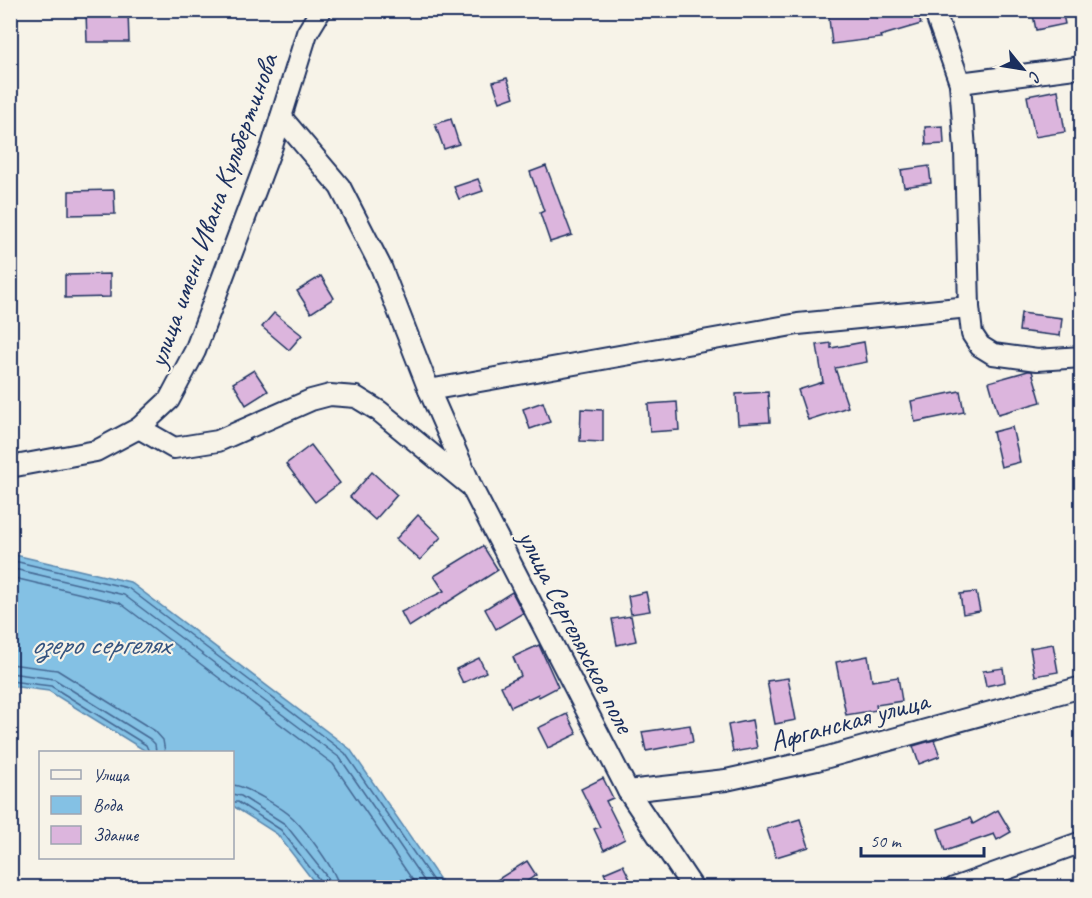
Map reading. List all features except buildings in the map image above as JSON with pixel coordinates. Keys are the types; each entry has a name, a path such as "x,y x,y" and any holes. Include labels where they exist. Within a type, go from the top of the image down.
{"street":[{"name":"улица имени Ивана Кульбертинова","path":"10,467 96,451 139,428 169,400 195,351 281,117 307,33 321,10"},
{"path":"934,10 960,83 972,334 980,346 993,354 1037,360 1082,357"},
{"path":"960,83 1082,67"},
{"name":"улица Сергеляхское поле","path":"281,117 340,187 381,267 429,390 472,488 628,791 693,888"},
{"path":"429,390 798,324 969,307"},
{"path":"139,428 174,448 218,441 311,400 330,395 356,397 379,411 472,488"},
{"name":"Афганская улица","path":"628,791 726,780 817,760 1082,687"},
{"path":"954,888 1082,842"}],"water":[{"name":"озеро сергелях","path":"11,554 130,582 350,749 445,887 318,887 277,834 234,807 234,751 145,751 49,691 11,686"}]}
